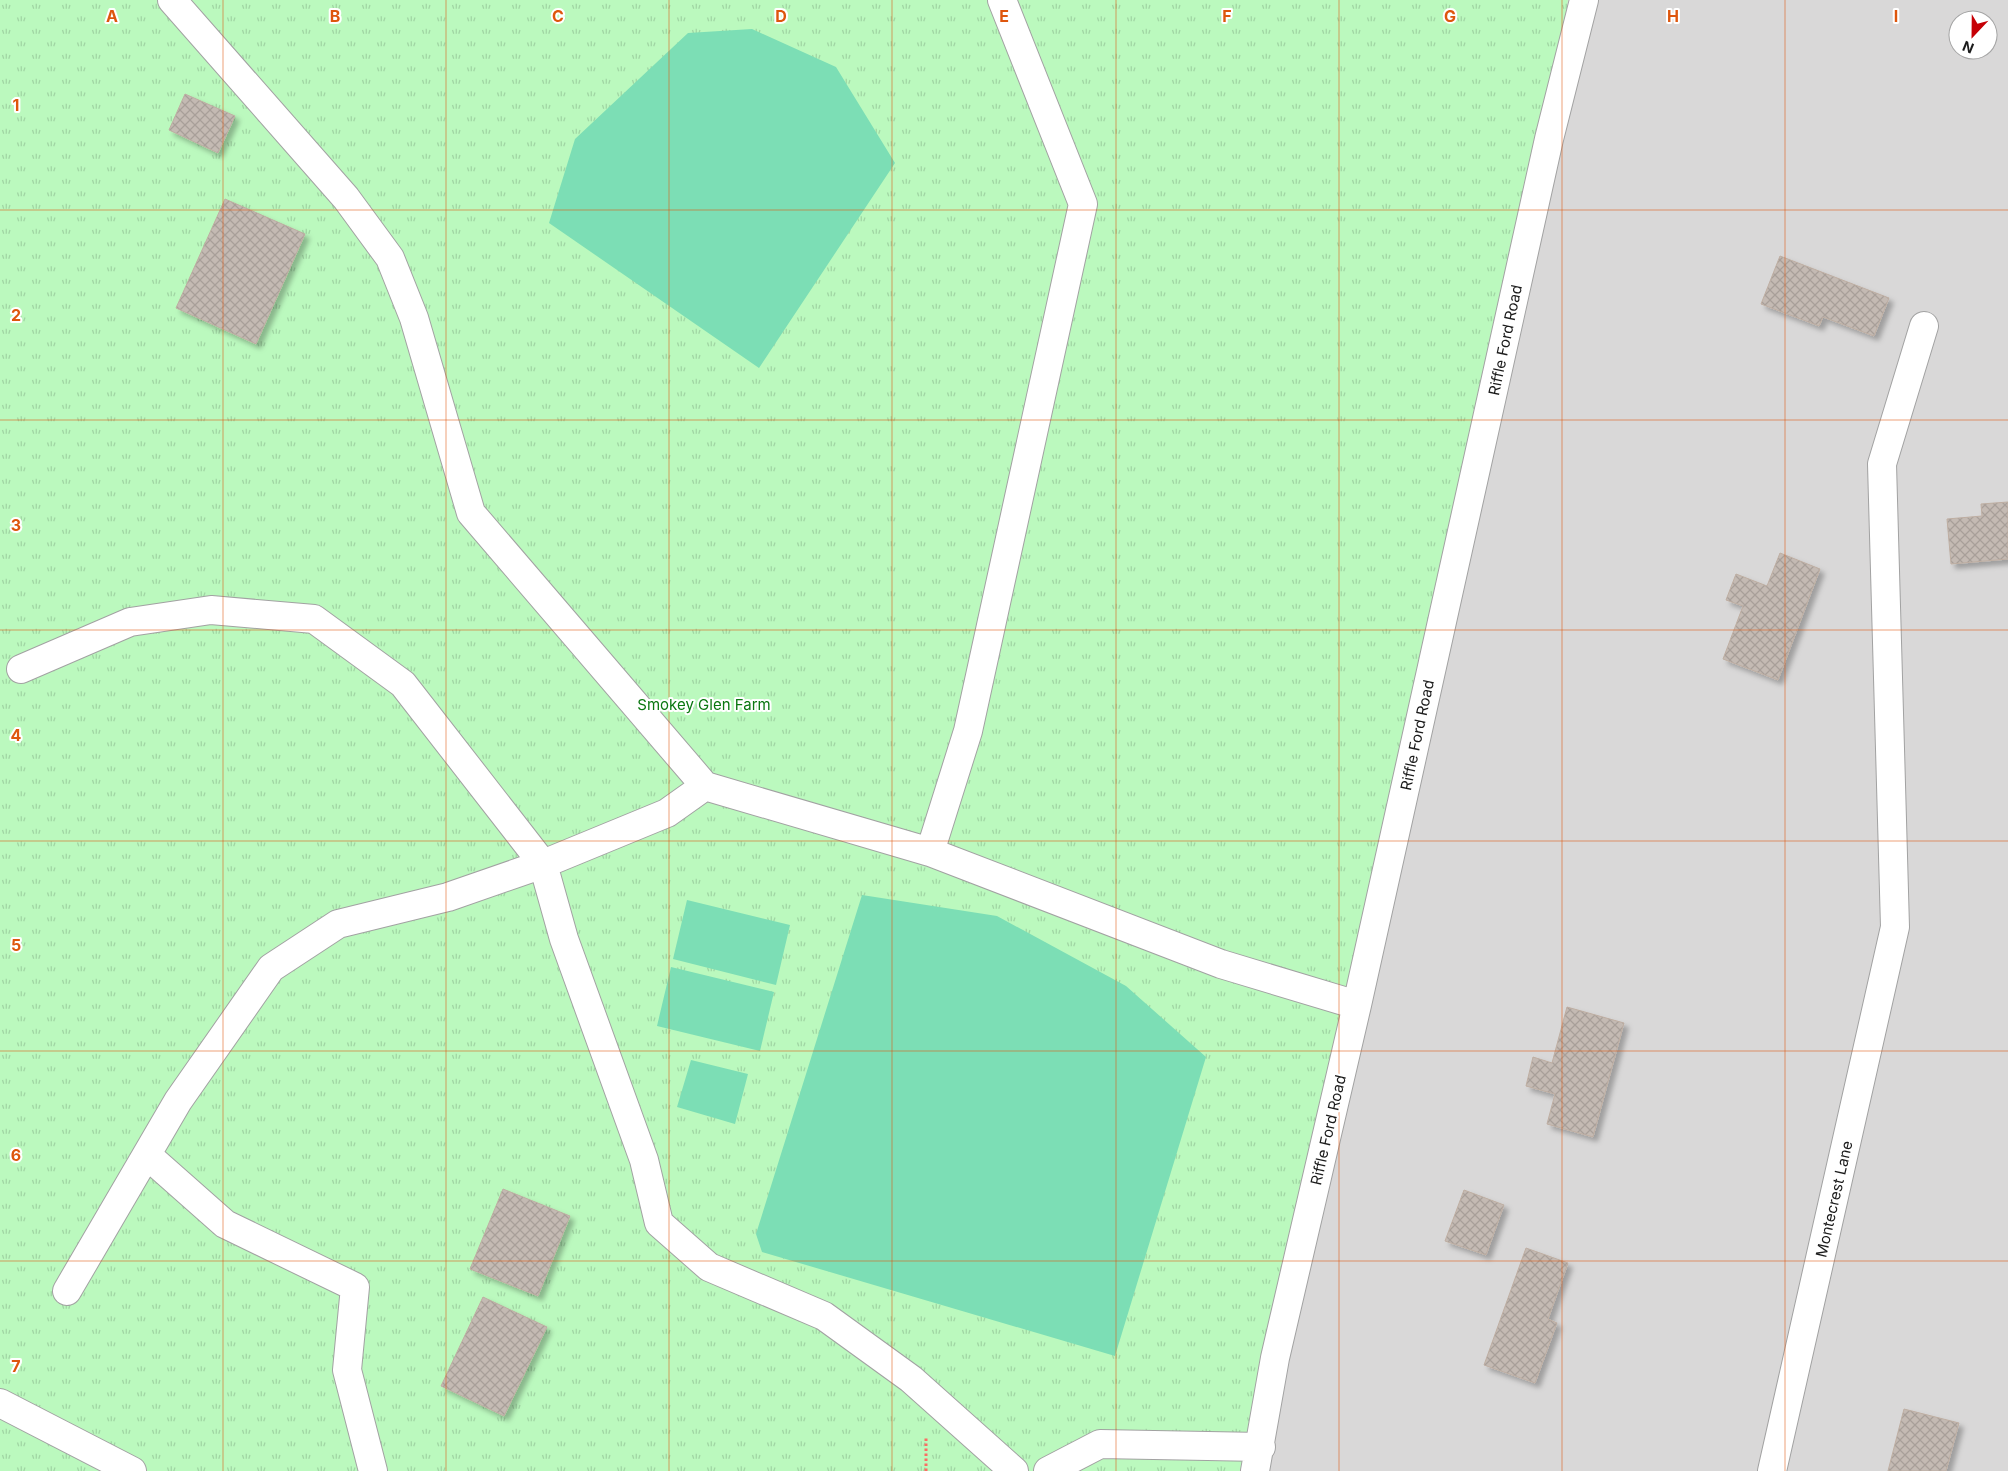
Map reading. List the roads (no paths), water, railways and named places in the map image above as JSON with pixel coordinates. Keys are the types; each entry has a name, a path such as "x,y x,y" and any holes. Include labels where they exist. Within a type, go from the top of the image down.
{"street":[{"path":"172,0 346,198 390,258 414,318 471,513 705,786 930,852 1221,964 1357,1005"},
{"path":"930,852 968,731 1083,204 1002,0"},
{"name":"Riffle Ford Road","path":"1258,1459 1275,1358 1357,1005 1549,140 1584,0"},
{"name":"Montecrest Lane","path":"1772,1471 1895,927 1882,464 1924,326"},
{"path":"21,669 130,622 210,610 314,619 403,684 543,864 564,939 644,1160 659,1223 709,1268 824,1316 911,1379 1014,1471"},
{"path":"67,1291 178,1101 271,968 338,924 448,897 543,864 667,813 705,786"},
{"path":"147,1155 225,1224 355,1287 347,1370 373,1471"},
{"path":"0,1404 132,1471"},
{"path":"1048,1471 1100,1444 1258,1459"}],"park label":[{"name":"Smokey Glen Farm","path":"704,704"}]}
